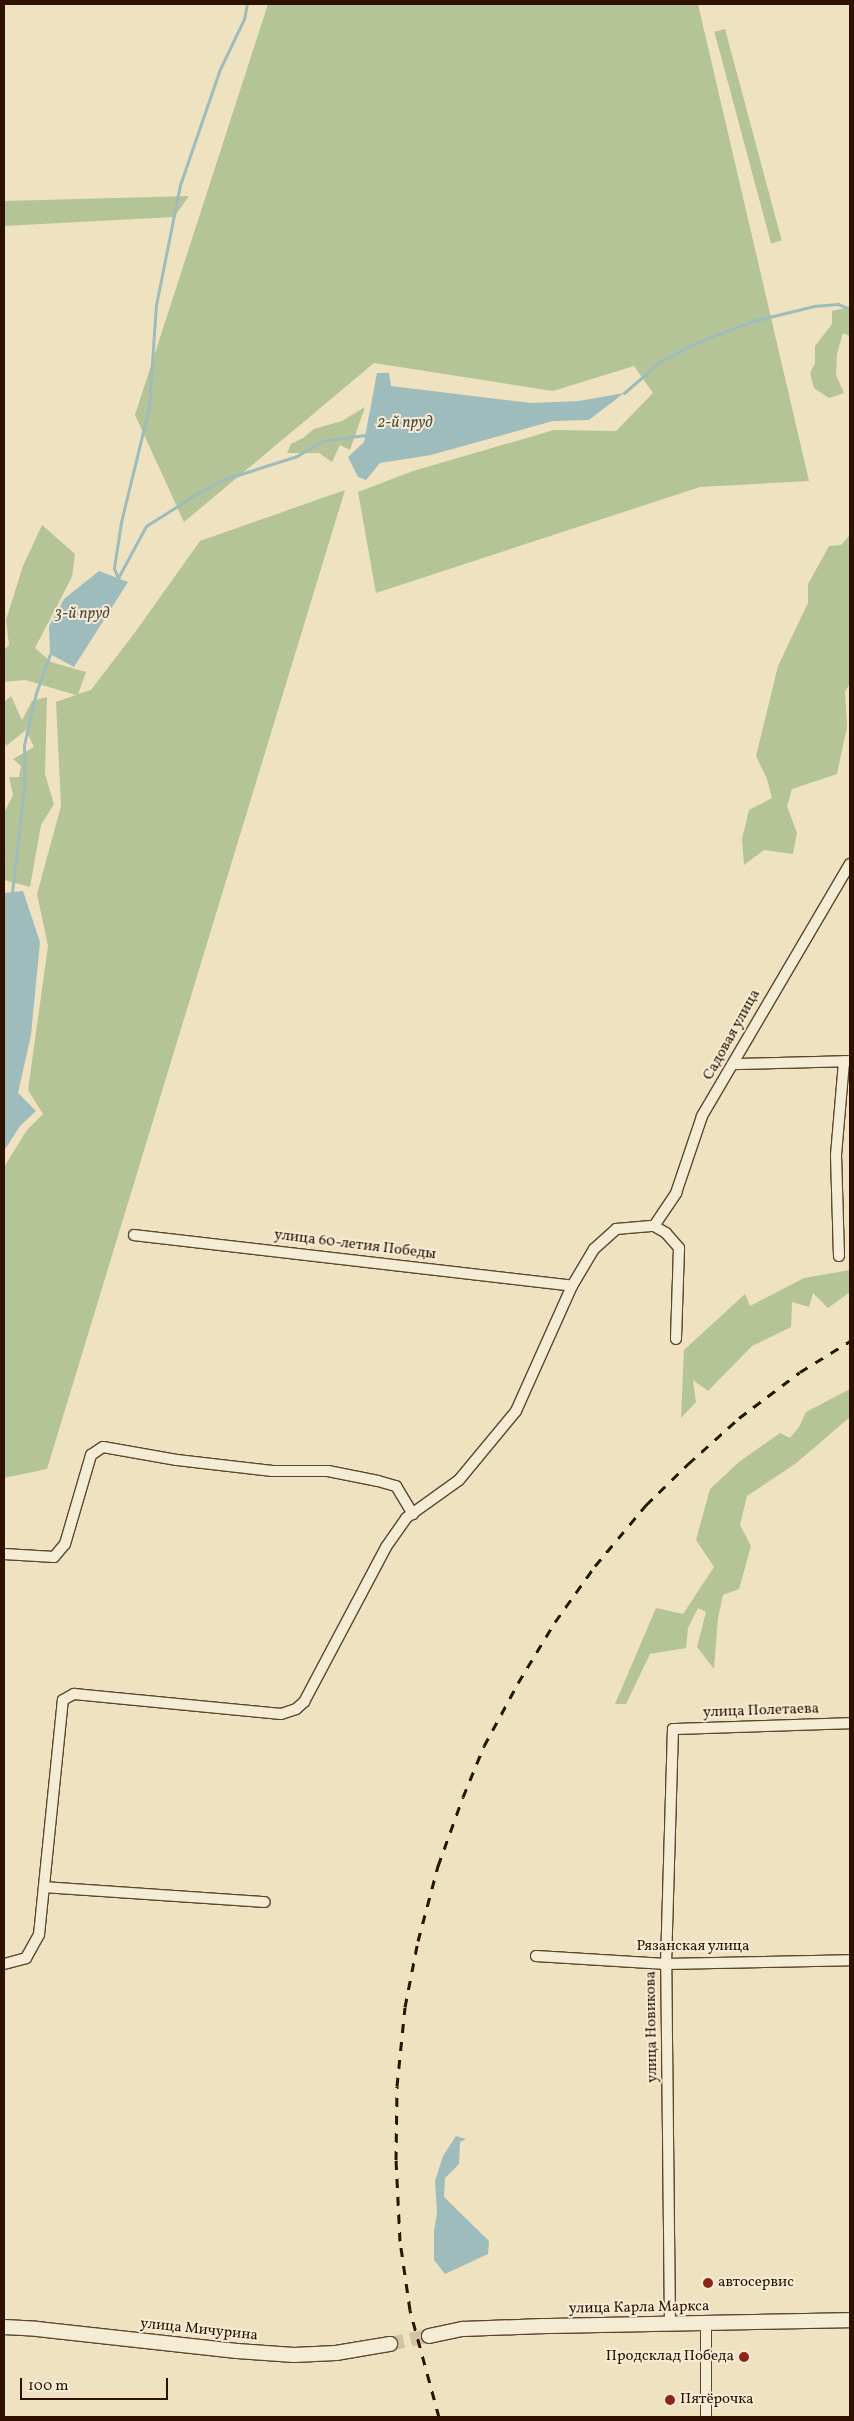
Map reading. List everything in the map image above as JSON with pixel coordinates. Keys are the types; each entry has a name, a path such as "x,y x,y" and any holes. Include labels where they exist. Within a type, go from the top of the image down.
{"main road":[{"name":"улица Карла Маркса","path":"429,2336 463,2329 850,2320"},
{"name":"улица Мичурина","path":"4,2328 37,2329 294,2355 336,2353 390,2344"}],"street":[{"name":"Садовая улица","path":"654,1226 676,1193 702,1116 735,1064 778,984 850,864"},
{"path":"735,1064 847,1061 836,1156 839,1256"},
{"path":"4,1964 26,1958 39,1935 63,1700 74,1694 281,1714 296,1709 304,1702 386,1547 406,1518 458,1480 516,1411 572,1286 594,1249 616,1229 654,1226 666,1232 679,1248 676,1339"},
{"name":"улица 60-летия Победы","path":"134,1235 572,1286"},
{"path":"4,1554 54,1557 65,1544 91,1456 103,1447 177,1460 272,1471 328,1470 396,1486 412,1514"},
{"name":"улица Полетаева","path":"673,1729 850,1723"},
{"name":"улица Новикова","path":"670,2325 666,1964 673,1729"},
{"path":"44,1887 264,1902"},
{"name":"Рязанская улица","path":"536,1956 666,1964 850,1960"},
{"path":"706,2324 706,2417"}],"green space":[{"path":"268,4 698,4 809,481 700,487 376,593 358,492 413,471 554,430 616,431 653,393 634,366 553,391 374,363 184,522 135,415"},
{"path":"725,29 782,241 771,243 714,32"},
{"path":"189,196 174,217 4,226 4,201"},
{"path":"850,307 850,336 843,333 837,354 836,375 844,393 829,398 814,388 810,373 815,363 815,346 832,324 832,311"},
{"path":"365,407 350,450 340,445 332,462 319,453 287,453 291,444 303,438 314,429 342,421"},
{"path":"345,490 47,1469 4,1478 4,1167 27,1130 43,1114 28,1090 48,946 37,894 61,806 56,702 76,695 25,680 4,682 4,650 9,645 6,620 23,566 42,525 75,554 72,577 35,648 51,662 86,672 78,694 91,690 200,541"},
{"path":"850,535 850,683 845,692 847,727 837,774 792,789 787,806 797,833 793,854 764,850 744,865 742,839 749,810 772,798 767,779 756,756 778,666 808,603 808,584 829,546 841,545"},
{"path":"11,696 22,720 32,701 47,697 45,774 54,804 41,825 30,887 4,880 4,813 13,795 9,777 19,777 21,766 13,759 34,747 26,730 6,746 4,737 4,702"},
{"path":"850,1270 850,1292 828,1308 813,1293 809,1307 792,1302 791,1327 752,1346 708,1391 693,1380 696,1402 681,1418 684,1350 745,1294 750,1306 804,1278"},
{"path":"850,1389 850,1417 795,1464 747,1496 740,1525 751,1546 739,1589 723,1595 718,1618 714,1669 697,1647 706,1612 698,1608 688,1628 686,1648 650,1654 626,1704 615,1704 656,1608 683,1614 714,1567 696,1540 710,1489 739,1462 780,1433 790,1438 799,1427 806,1412"}],"water":[{"name":"2-й пруд","path":"377,373 389,373 391,386 531,403 579,401 624,393 589,420 553,421 431,455 380,463 366,480 358,477 348,457 364,442"},
{"name":"3-й пруд","path":"99,571 128,582 74,667 50,654 49,626 64,599"},
{"path":"23,891 40,942 31,1035 18,1093 36,1111 20,1126 4,1151 4,893"},
{"path":"456,2136 466,2139 460,2142 459,2164 445,2178 444,2197 489,2241 488,2254 445,2274 434,2260 434,2231 437,2213 435,2181 443,2156"}],"waterway":[{"path":"118,578 114,568 121,522 149,407 156,305 180,185 220,69 244,19 247,4"},
{"path":"624,393 661,361 700,341 753,321 814,306 838,304 850,309"},
{"path":"118,578 146,526 195,495 222,480 297,456 322,441 365,435"},
{"path":"12,892 24,786 24,745 36,693 50,654"}],"tunnel":[{"path":"390,2344 429,2336"}],"railway":[{"path":"439,2417 410,2310 400,2241 396,2160 397,2086 405,2007 418,1941 438,1866 463,1797 484,1746 518,1683 555,1622 595,1566 646,1505 739,1418 800,1372 850,1341"}],"place":[{"name":"автосервис","path":"708,2283"},
{"name":"Продсклад Победа","path":"744,2357"},
{"name":"Пятёрочка","path":"670,2400"}]}
